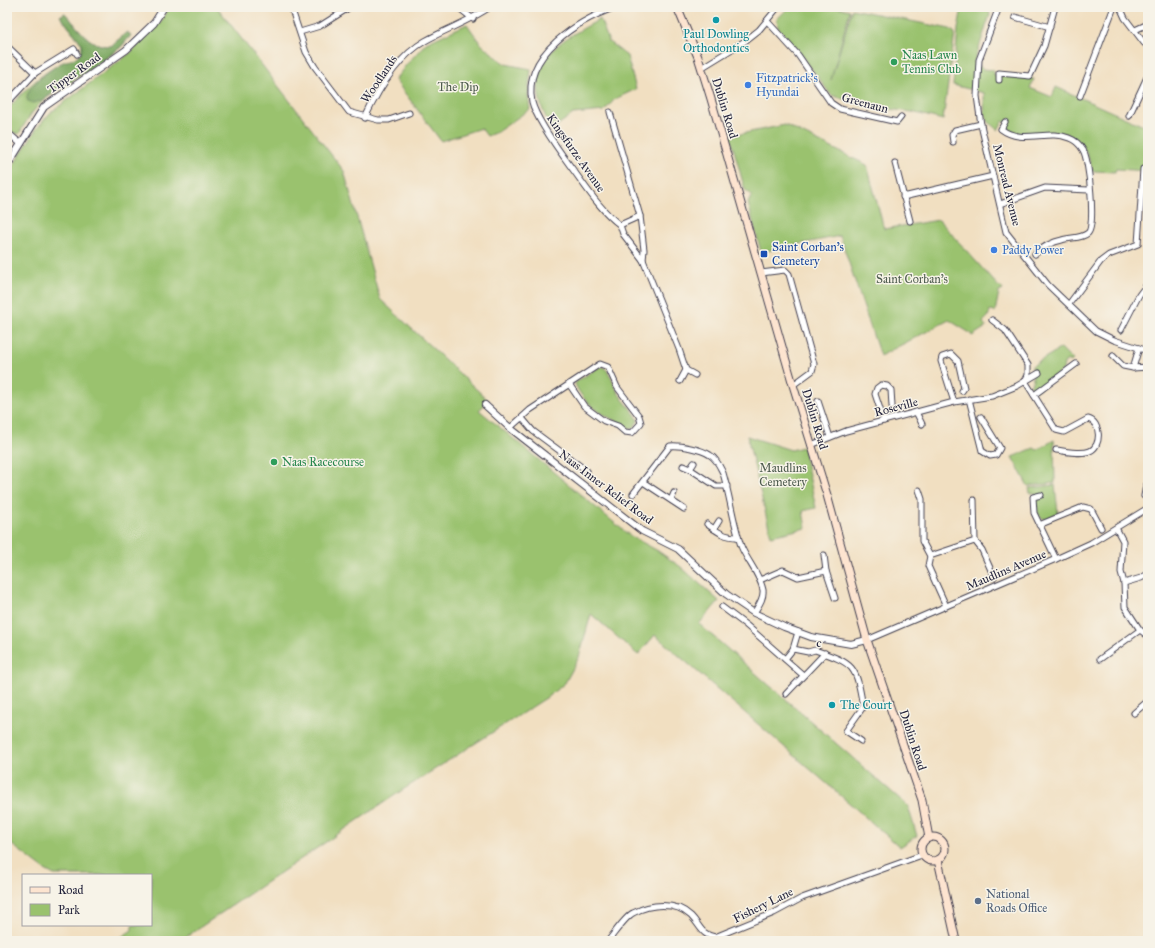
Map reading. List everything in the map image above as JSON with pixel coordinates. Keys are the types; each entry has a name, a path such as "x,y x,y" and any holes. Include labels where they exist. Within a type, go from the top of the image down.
{"main road":[{"name":"Dublin Road","path":"677,7 701,68 867,640 922,800 930,838"},
{"path":"930,838 938,838 944,844 944,854 938,860 929,860 922,854 921,849 923,843 930,838"},
{"path":"938,860 956,941"}],"street":[{"name":"Tipper Road","path":"7,166 44,107 126,50 154,24 164,7"},
{"name":"Woodlands","path":"291,7 306,52 320,74 349,112 365,118 389,120 409,113"},
{"path":"300,32 320,26 350,7"},
{"path":"458,7 473,19"},
{"name":"Woodlands","path":"365,118 382,88 400,62 424,42 473,19 490,7"},
{"name":"Kingsfurze Avenue","path":"616,7 596,16 555,41 538,63 532,82 532,102 540,120 566,160 608,216 620,225 624,234 643,260 680,349 686,370"},
{"name":"Monread Avenue","path":"999,7 979,60 977,96 981,124 1006,232 1048,285 1096,330 1114,340 1148,351"},
{"path":"999,80 999,73 1030,76 1044,46 1055,7"},
{"path":"1080,96 1114,7"},
{"path":"1120,7 1125,18 1148,46"},
{"path":"701,68 745,41 767,21 776,8"},
{"path":"1015,17 1050,27"},
{"name":"Greenaun","path":"767,21 798,55 831,103 840,109 881,119 897,122 901,117"},
{"path":"1135,30 1148,24"},
{"path":"7,46 35,73"},
{"path":"7,103 35,73 74,49 77,54"},
{"path":"1129,116 1148,74"},
{"name":"Kingsfurze Avenue","path":"610,112 640,216 644,250 643,260"},
{"path":"1005,122 1001,129 1014,136 1027,137 1055,135 1070,138 1084,151 1088,170 1092,213 1091,229 1089,233 1083,236 1062,239 1046,245 1035,254"},
{"path":"952,142 952,135 955,130 981,124"},
{"path":"7,132 21,144"},
{"path":"895,163 910,221"},
{"path":"1069,304 1102,261 1109,255 1138,244 1143,169"},
{"path":"903,197 994,176"},
{"path":"1000,204 1045,188 1089,190"},
{"path":"620,225 640,216"},
{"path":"761,273 784,270 789,274 814,364 812,371 793,385"},
{"path":"1121,330 1139,295 1148,283"},
{"path":"992,320 1005,330 1028,365 1028,375 1025,381 1056,430 1064,432 1088,419 1093,420 1097,425 1098,431 1096,446 1094,449 1089,452 1056,450"},
{"path":"1133,368 1139,348"},
{"path":"954,402 941,361 942,357 951,354 958,361 964,388 962,391"},
{"path":"1113,356 1123,366 1148,368"},
{"path":"510,428 530,410 569,384 600,364 604,364 608,367 617,387 639,416 641,423 632,433 625,432 618,426 604,421 584,406 569,384"},
{"path":"1034,395 1076,364"},
{"path":"680,382 686,370 695,375"},
{"name":"Roseville","path":"811,445 830,437 916,412 954,402 992,396 1039,373"},
{"path":"884,421 876,394 877,388 882,385 887,386 891,390 892,406"},
{"path":"969,399 982,451 990,456 996,454 1000,448 981,417"},
{"path":"818,401 830,437"},
{"name":"Naas Inner Relief Road","path":"485,405 510,428 642,531 678,549 726,594 754,613 798,632 839,643 851,644 867,640"},
{"path":"916,412 922,424"},
{"path":"522,418 533,430 587,471"},
{"path":"633,494 670,446 679,445 710,455 718,463 727,486 738,537 745,555 760,580 763,596 754,613"},
{"path":"690,468 694,463"},
{"path":"682,466 690,468 716,486 727,486"},
{"path":"1144,496 1148,475"},
{"path":"642,482 684,509"},
{"path":"919,490 922,499 922,541 930,556 928,566 946,606"},
{"path":"671,500 674,493"},
{"path":"1041,495 1033,498 1034,513 1056,559"},
{"path":"974,500 975,541 982,550 994,577"},
{"path":"1040,525 1083,507 1091,509 1101,528"},
{"name":"Maudlins Avenue","path":"867,640 1056,559 1091,542 1148,508"},
{"path":"714,529 719,521"},
{"path":"707,524 721,535 738,537"},
{"path":"1116,528 1123,541 1121,572 1124,583 1125,607 1140,630 1148,636"},
{"path":"930,556 975,541"},
{"path":"824,555 826,571 835,598"},
{"path":"760,580 783,570 798,577 826,571"},
{"path":"1124,583 1141,578 1148,574"},
{"path":"722,607 726,613 746,624 803,676"},
{"path":"1100,659 1140,630"},
{"path":"784,659 793,648 798,632"},
{"name":"c","path":"793,648 808,652 815,650 825,653 842,659 852,668 858,682 863,707 846,731 861,741"},
{"path":"786,694 825,653"},
{"path":"1134,713 1148,701"},
{"name":"Fishery Lane","path":"608,941 632,914 666,905 684,910 692,916 707,936 715,937 723,935 774,913 802,898 922,854"}],"green space":[{"name":"Naas Racecourse","path":"169,7 217,7 344,171 380,299 489,401 479,410 629,535 658,551 681,567 719,601 699,624 908,806 917,836 900,847 655,635 638,655 591,614 579,657 565,683 546,698 401,791 180,941 115,941 132,930 132,926 152,926 152,874 52,874 7,841 7,175 37,128 50,113 130,53 162,21"},
{"name":"Naas Lawn Tennis Club","path":"789,7 837,7 850,10 831,80 852,9 950,29 955,33 943,120 912,112 865,106 831,95 802,56 778,28 777,19"},
{"path":"962,7 988,7 990,15 974,62 983,69 994,70 993,74 996,75 1034,79 1030,88 1052,97 1056,87 1148,128 1148,171 1116,169 1115,172 1092,171 1084,148 1079,142 1067,134 1059,132 1030,134 1015,133 1010,131 1007,123 1003,121 998,130 993,126 986,118 984,110 984,93 953,85 958,29"},
{"path":"65,13 85,36 96,43 111,46 127,32 131,35 113,54 38,105 19,134 12,132 7,127 7,110 34,82 46,72 73,59 81,52 82,44 60,16"},
{"path":"65,13 85,36 96,43 111,46 127,32 131,35 121,47 61,89 40,101 33,103 28,101 27,96 33,85 61,63 76,57 81,52 82,44 60,16"},
{"path":"600,19 609,42 627,56 636,89 615,99 604,111 573,114 552,129 546,118 539,96 539,75 543,65 549,55 562,41"},
{"name":"The Dip","path":"467,24 481,44 505,64 531,69 528,95 530,109 497,132 487,136 481,128 441,141 395,80 406,65 426,43"},
{"name":"Saint Corban's","path":"785,125 867,165 884,229 939,220 1003,290 999,292 995,312 990,311 988,317 983,322 986,327 972,336 970,333 949,320 880,356 840,236 761,252 748,203 752,195 745,190 730,136"},
{"path":"1061,348 1073,360 1071,362 1068,360 1064,363 1063,370 1034,392 1030,385 1033,380 1032,366"},
{"path":"601,366 607,370 620,396 637,418 638,421 632,429 626,428 593,407 578,391 575,384 577,381"},
{"name":"Maudlins Cemetery","path":"747,436 791,450 803,447 816,508 803,511 806,528 771,536"},
{"path":"1054,440 1055,483 1028,486 1012,457 1034,448 1037,450"},
{"path":"1055,485 1058,513 1045,519 1042,518 1037,510 1036,493 1030,493 1029,488"}],"place":[{"name":"Paul Dowling Orthodontics","path":"716,20"},
{"name":"Naas Lawn Tennis Club","path":"894,62"},
{"name":"Fitzpatrick's Hyundai","path":"748,85"},
{"name":"Paddy Power","path":"994,250"},
{"name":"Saint Corban's Cemetery","path":"764,254"},
{"name":"Naas Racecourse","path":"274,462"},
{"name":"The Court","path":"832,705"},
{"name":"National Roads Office","path":"978,901"}]}
